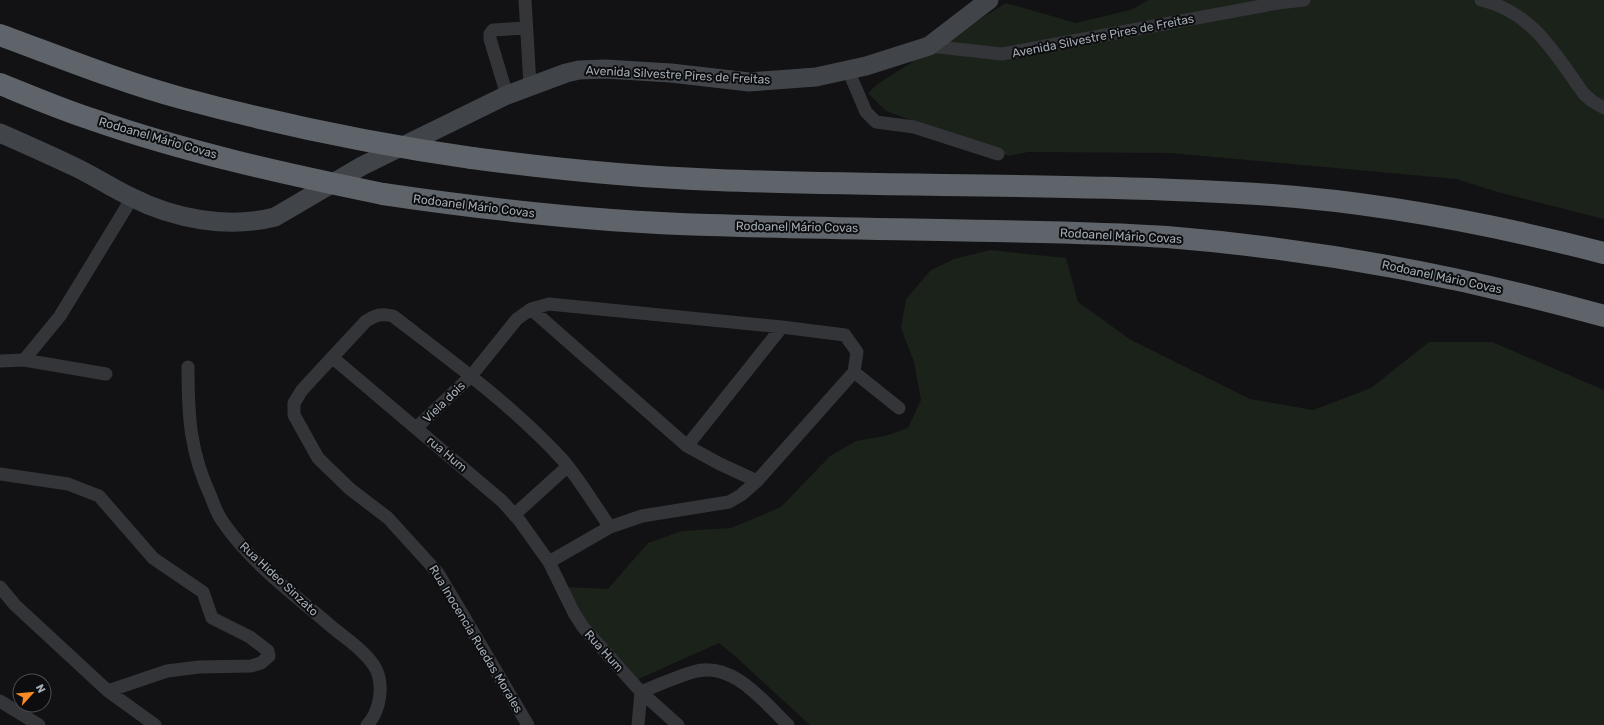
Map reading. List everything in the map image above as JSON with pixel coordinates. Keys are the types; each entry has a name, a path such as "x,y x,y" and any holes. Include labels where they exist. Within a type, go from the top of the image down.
{"highway":[{"path":"0,35 90,69 180,97 299,128 392,147 472,158 590,172 715,180 1090,189 1274,196 1371,206 1451,219 1561,242 1604,253"},
{"name":"Rodoanel Mário Covas","path":"0,84 91,119 175,145 286,174 383,194 457,205 555,216 670,224 1090,233 1231,243 1321,254 1396,266 1461,279 1604,316"}],"street":[{"path":"526,0 526,28 530,85"},
{"path":"928,46 989,0"},
{"name":"Avenida Silvestre Pires de Freitas","path":"0,133 76,167 132,198 189,218 215,221 262,221 275,217 362,166 507,95 530,85 566,73 590,69 671,73 760,82 816,77 848,70 928,46 1002,54 1281,1 1304,0"},
{"path":"1481,0 1495,3 1519,16 1532,26 1584,94 1604,108"},
{"path":"507,95 490,39 490,34 493,30 526,28"},
{"path":"848,70 866,112 876,122 914,127 998,154"},
{"path":"24,360 60,316 132,198"},
{"path":"531,309 549,304 782,326 845,335 857,352 854,372 757,481 741,495 729,502 642,516 610,527 549,562"},
{"path":"531,309 687,446 720,464 757,481"},
{"name":"Viela dois","path":"416,428 471,376 517,319 531,309"},
{"path":"333,358 366,321 383,313 393,316 471,376 531,429 562,459 610,527"},
{"path":"687,446 782,326"},
{"name":"Rua Inocencia Ruedas Morales","path":"333,358 302,390 294,403 294,415 318,458 350,489 388,518 438,572 528,725"},
{"name":"rua Hum","path":"333,358 502,500 549,562"},
{"path":"0,361 24,360 106,374"},
{"name":"Rua Hideo Sinzato","path":"188,367 188,410 192,446 204,481 221,519 245,550 358,649 375,668 381,686 376,715 367,725"},
{"path":"854,372 899,408"},
{"path":"514,515 567,467"},
{"path":"0,474 68,484 100,496 153,558 203,592 212,618 250,637 268,651 269,656 265,660 251,666 199,667 167,671 108,691"},
{"name":"Rua Hum","path":"549,562 574,613 583,627 641,692 678,725"},
{"path":"0,587 15,605 108,691 155,725"},
{"path":"638,725 641,692 695,671 720,670 743,683 788,725"},
{"path":"0,701 39,725"}],"shaded area":[{"path":"1149,0 1604,0 1604,219 1494,191 1456,179 1170,153 1028,152 1009,156 886,111 868,93 879,83 1006,3 1076,23 1130,10"},
{"path":"990,250 1066,258 1078,302 1131,340 1250,399 1313,410 1371,388 1429,342 1492,342 1604,390 1604,725 810,725 719,643 634,681 585,626 564,587 608,589 648,543 682,531 731,528 781,507 830,456 856,441 885,436 908,428 921,400 914,362 901,328 906,299 931,270 954,259"}]}
